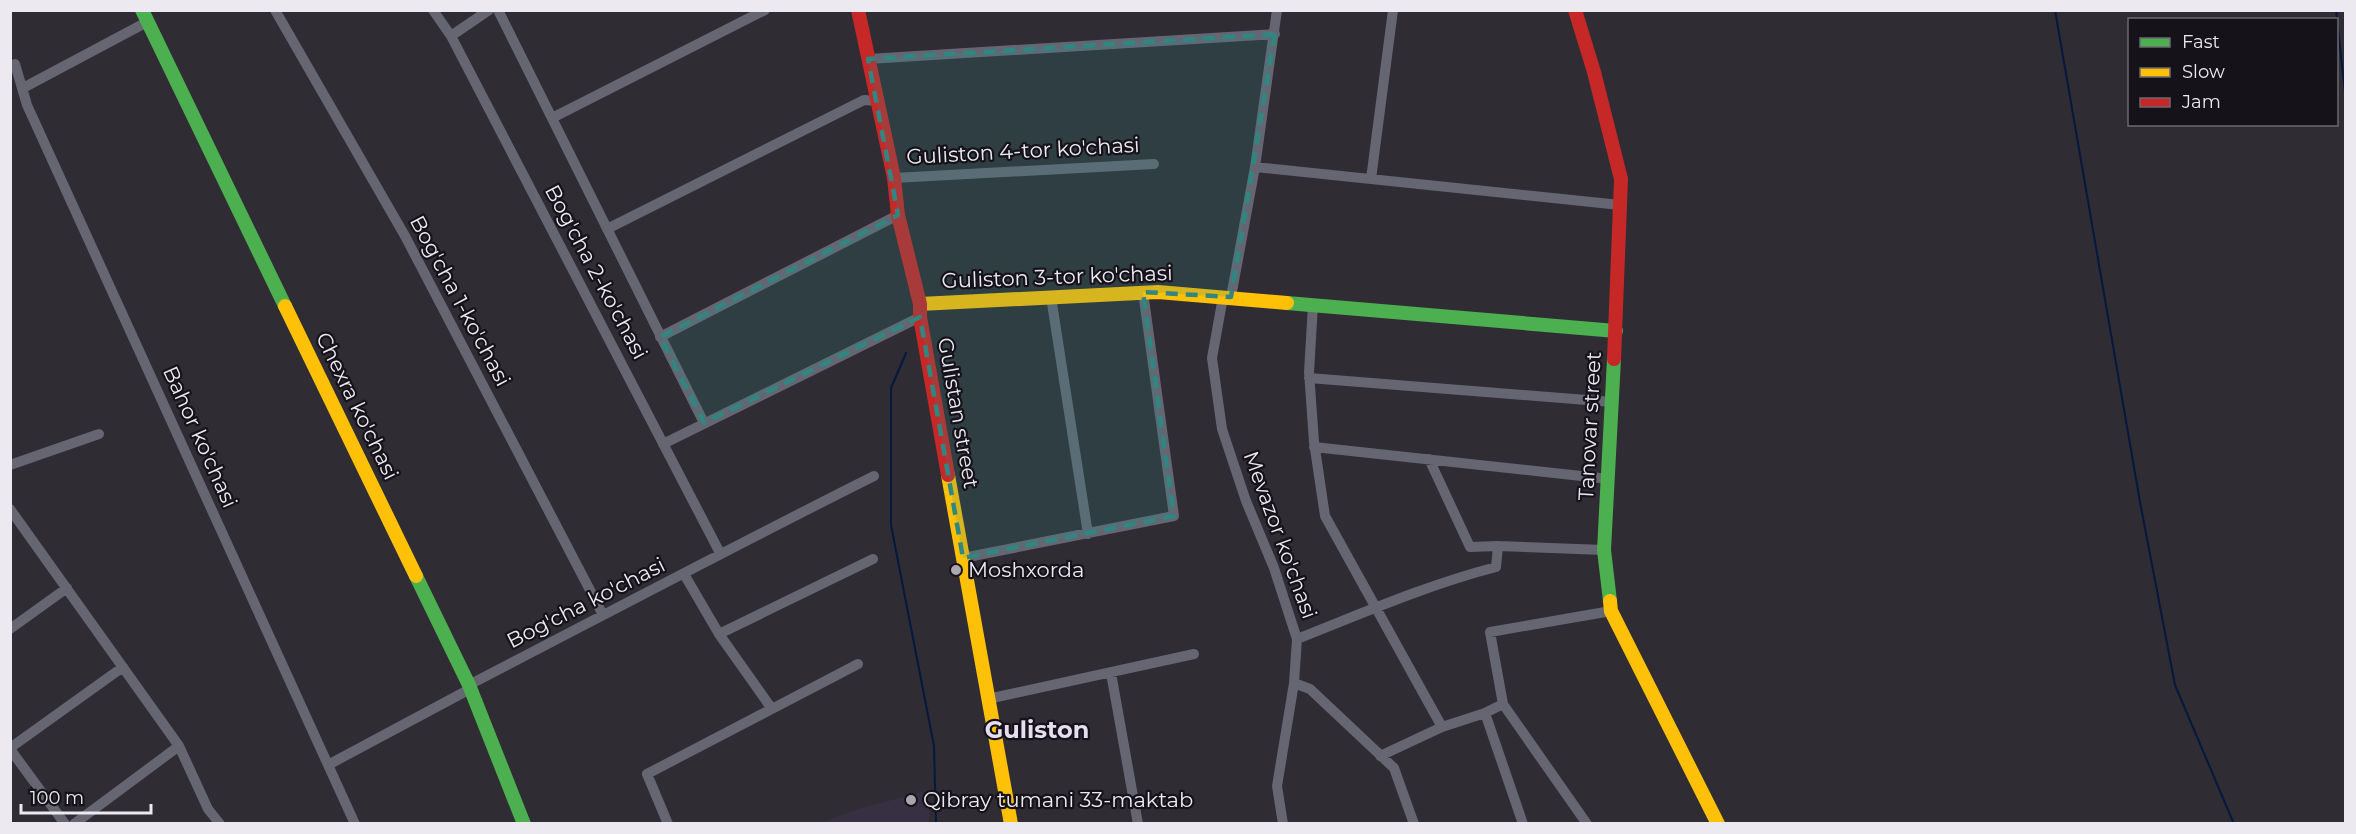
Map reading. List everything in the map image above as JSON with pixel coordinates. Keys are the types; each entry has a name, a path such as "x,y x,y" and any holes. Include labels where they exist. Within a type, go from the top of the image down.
{"street":[{"name":"Bog'cha 1-ko'chasi","path":"275,10 405,236 603,615"},
{"name":"Bog'cha 2-ko'chasi","path":"433,10 451,36 720,553"},
{"path":"451,36 489,10"},
{"path":"498,10 704,423"},
{"path":"552,118 765,10"},
{"name":"Gulistan street","path":"858,10 894,178 898,215 920,310 1011,824"},
{"name":"Mevazor ko'chasi","path":"1277,10 1255,167 1212,358 1222,429 1246,501 1274,568 1297,639 1294,683 1277,786 1283,824"},
{"path":"1371,179 1394,10"},
{"name":"Tanovar street","path":"1575,10 1594,72 1621,179 1616,331 1604,550 1611,611 1718,824"},
{"path":"23,88 144,16"},
{"name":"Chexra ko'chasi","path":"144,16 469,687 524,824"},
{"path":"868,59 1275,34"},
{"name":"Bahor ko'chasi","path":"13,65 23,88 27,105 355,824"},
{"path":"607,229 864,100 877,100"},
{"name":"Guliston 4-tor ko'chasi","path":"894,178 1154,164"},
{"path":"1255,167 1620,205"},
{"path":"660,337 898,215"},
{"path":"963,558 1174,516 1143,292"},
{"name":"Guliston 3-tor ko'chasi","path":"920,310 1051,297 1143,292 1227,297 1616,331"},
{"path":"1051,297 1088,534"},
{"path":"1313,305 1309,378 1314,447 1325,516 1442,728"},
{"path":"663,444 920,310"},
{"path":"1309,378 1612,402"},
{"path":"10,465 99,434"},
{"path":"1314,447 1609,478"},
{"path":"1429,459 1470,547 1604,550"},
{"name":"Bog'cha ko'chasi","path":"328,765 720,553 874,476"},
{"path":"10,509 179,746 208,809 220,824"},
{"path":"1297,639 1454,578 1496,567 1498,546"},
{"path":"719,634 873,559"},
{"path":"684,574 719,634 772,709"},
{"path":"10,629 67,588"},
{"path":"1587,824 1503,704 1490,632 1611,611"},
{"path":"988,699 1194,654"},
{"path":"668,824 647,774 858,664"},
{"path":"65,824 10,748 123,667"},
{"path":"1111,673 1138,824"},
{"path":"1294,683 1310,689 1394,768 1414,824"},
{"path":"1380,756 1503,704"},
{"path":"1485,713 1523,824"},
{"path":"78,822 179,746"}],"highlighted area":[{"path":"1275,34 1231,297 1143,292 1174,516 963,558 920,317 704,423 660,337 898,215 868,59"}],"shaded area":[{"name":"Qibray tumani 33-maktab","path":"929,790 929,823 821,823 858,809"}],"waterway":[{"path":"2055,10 2140,502 2175,685 2234,824"},
{"path":"2336,10 2337,18"},
{"path":"2338,28 2346,102"},
{"path":"906,353 891,388 891,525 934,746 936,824"}],"traffic: fast":[{"path":"142,10 285,306"},
{"path":"1287,303 1616,331"},
{"path":"1610,601 1604,550 1614,359"},
{"path":"416,576 469,685 524,824"}],"traffic: slow":[{"path":"920,304 1158,292 1287,303"},
{"path":"285,306 416,576"},
{"path":"948,475 1011,824"},
{"path":"1610,601 1611,611 1718,824"}],"traffic: jam":[{"path":"858,10 894,178 898,215 920,304 920,317 948,475"},
{"path":"1575,10 1594,72 1621,179 1614,359"}],"place":[{"name":"Moshxorda","path":"956,570"},
{"name":"Qibray tumani 33-maktab","path":"911,800"}],"district":[{"name":"Guliston","path":"1037,730"}]}
